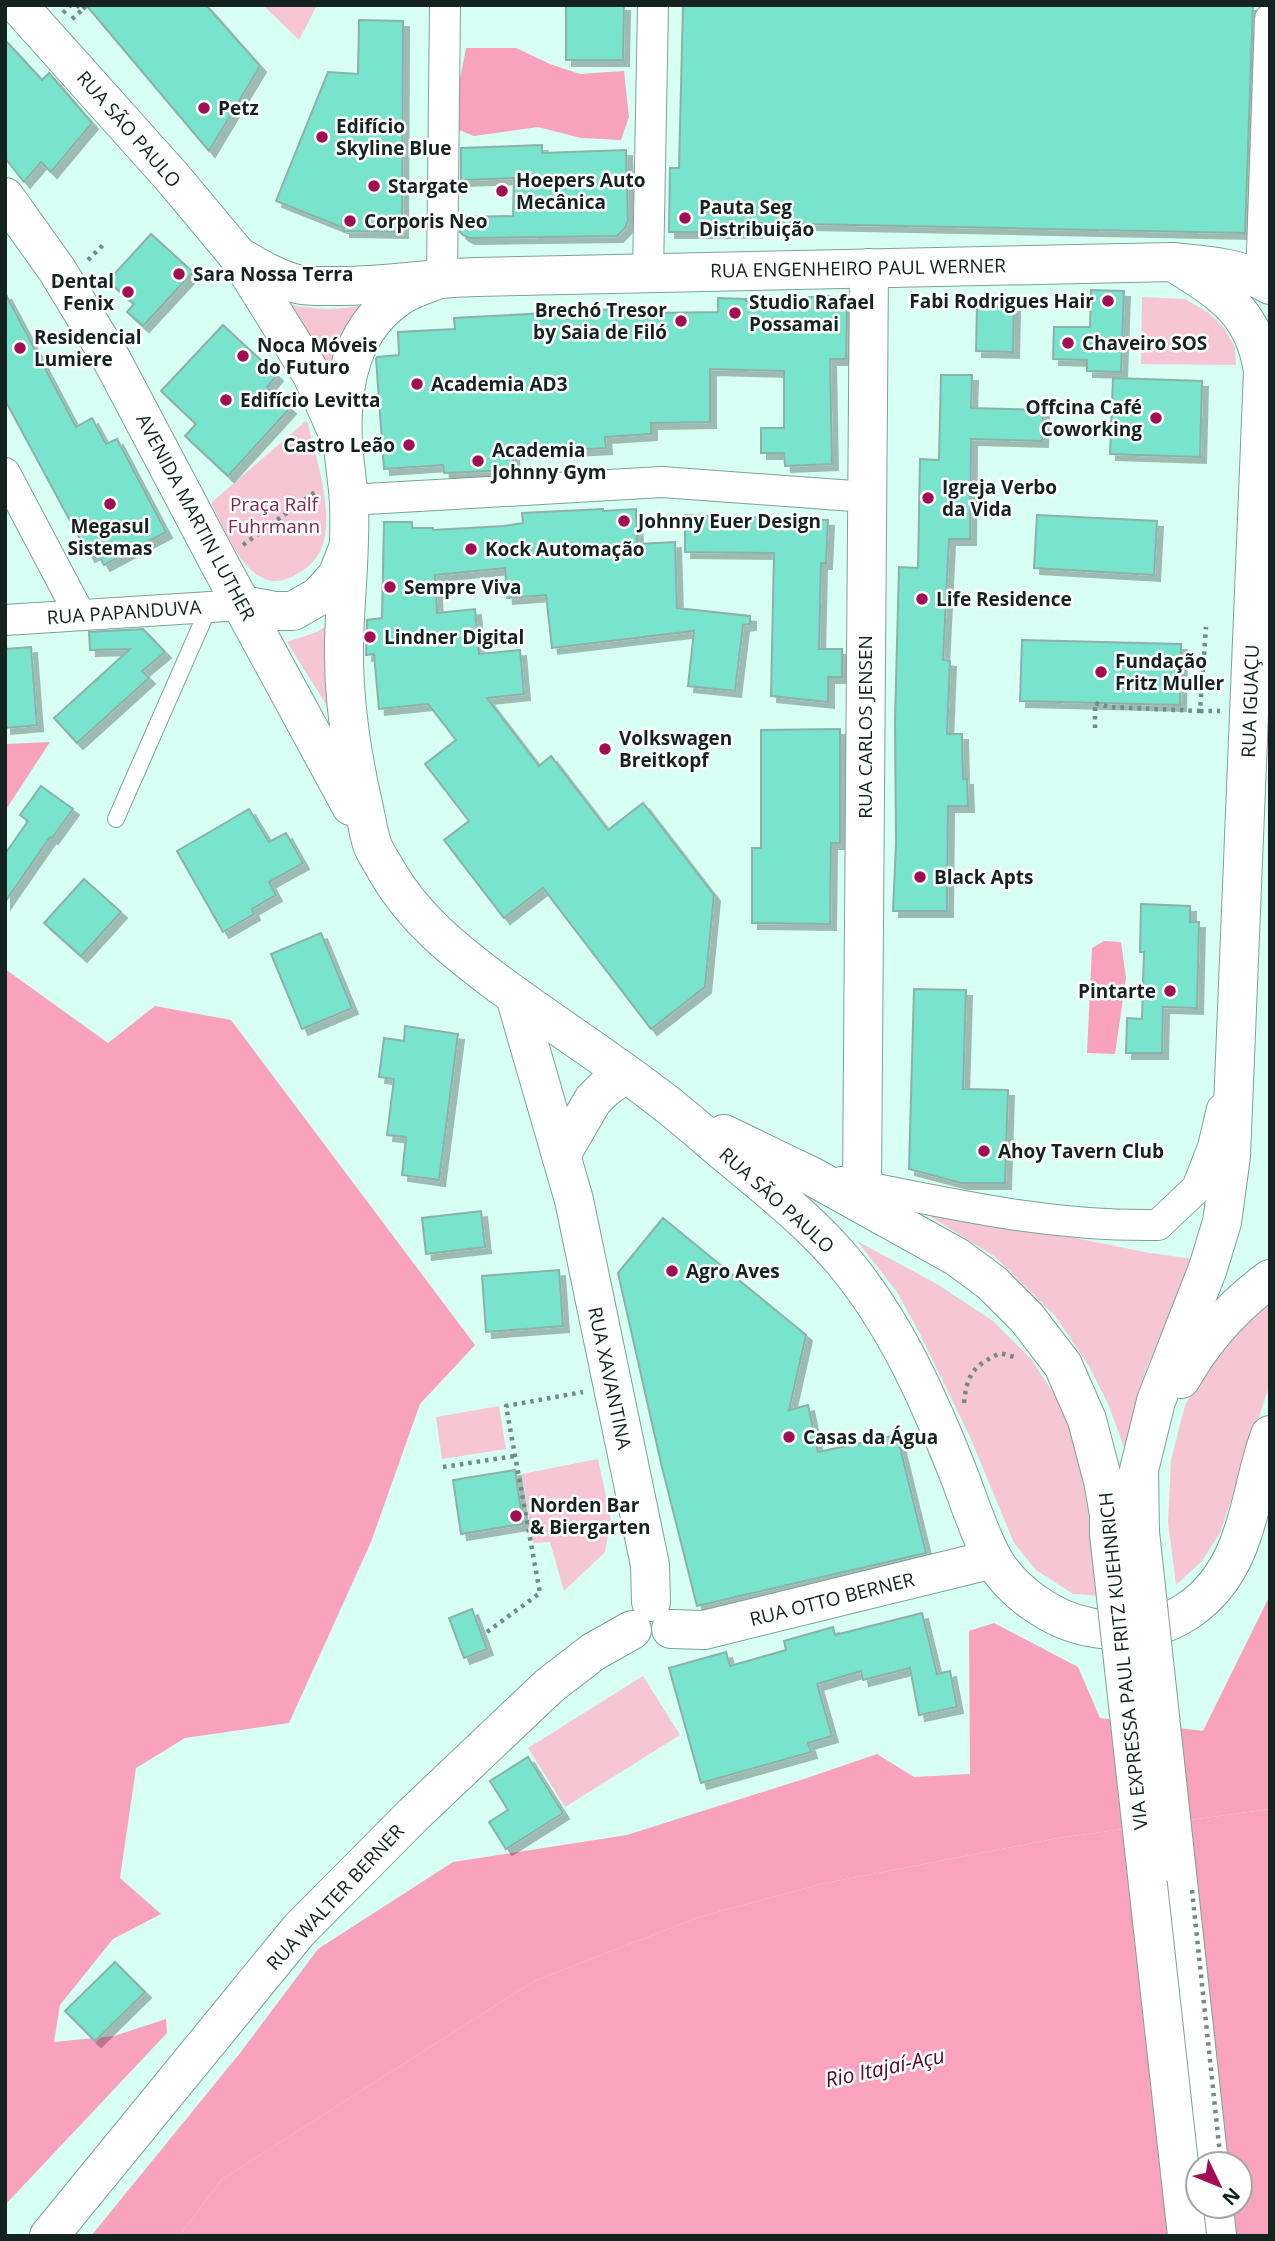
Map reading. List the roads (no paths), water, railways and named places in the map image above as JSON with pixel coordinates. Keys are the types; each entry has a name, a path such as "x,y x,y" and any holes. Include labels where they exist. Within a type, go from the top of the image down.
{"main road":[{"name":"RUA SÃO PAULO","path":"18,5 172,177 237,256 271,306 312,375 346,471"},
{"name":"AVENIDA MARTIN LUTHER","path":"5,197 57,270 113,362 219,563 226,606 373,846"},
{"name":"RUA SÃO PAULO","path":"237,256 271,275 299,284 367,286 442,278"},
{"name":"RUA ENGENHEIRO PAUL WERNER","path":"442,278 1173,262 1217,266 1266,282"},
{"name":"RUA IGUAÇU","path":"1173,262 1237,309 1255,336 1263,371 1236,1053"},
{"name":"RUA CARLOS JENSEN","path":"862,1186 869,268"},
{"name":"RUA SÃO PAULO","path":"442,278 407,292 382,310 360,337 351,361 345,392 350,543 344,648 346,714 373,846 394,884 415,913 452,949 664,1101 805,1221 840,1257 898,1338 993,1559 1030,1599 1056,1618 1092,1628 1130,1630 1181,1618 1206,1597 1225,1574 1243,1535 1262,1456 1270,1435"},
{"name":"RUA SÃO PAULO","path":"226,606 293,611 319,596 337,576 350,543"},
{"name":"RUA XAVANTINA","path":"515,996 574,1200 650,1566 651,1620"},
{"name":"VIA EXPRESSA PAUL FRITZ KUEHNRICH","path":"1187,2236 1125,1533 1156,1401 1208,1268 1222,1222 1231,1156 1236,1053"},
{"path":"561,1155 593,1100 625,1074"},
{"name":"VIA EXPRESSA PAUL FRITZ KUEHNRICH","path":"664,1101 813,1177 957,1256 992,1283 1027,1318 1063,1365 1087,1420 1110,1514 1125,1533 1207,2150"},
{"path":"1139,1470 1169,1401 1198,1352 1219,1324 1270,1279"},
{"name":"RUA OTTO BERNER","path":"651,1620 704,1630 993,1559"},
{"name":"RUA WALTER BERNER","path":"49,2236 299,1930 412,1816 549,1686 593,1652 651,1620"}],"street":[{"path":"442,278 446,5"},
{"path":"648,273 653,5"},
{"path":"1266,282 1270,19"},
{"path":"346,471 662,482 867,498"},
{"path":"5,472 80,615"},
{"name":"RUA PAPANDUVA","path":"5,620 226,606"},
{"path":"813,1177 1014,1216 1122,1226 1158,1225 1197,1188 1213,1147 1236,1053"}],"lane":[{"path":"116,819 226,606"}],"water":[{"name":"Rio Itajaí-Açu","path":"1270,1809 1270,2236 179,2236 222,2179 534,1981 699,1917 821,1884 1058,1838"}],"place":[{"name":"Petz","path":"204,108"},
{"name":"Edifício Skyline Blue","path":"322,137"},
{"name":"Stargate","path":"374,186"},
{"name":"Hoepers Auto Mecânica","path":"502,191"},
{"name":"Pauta Seg Distribuição","path":"685,218"},
{"name":"Corporis Neo","path":"350,221"},
{"name":"Sara Nossa Terra","path":"179,274"},
{"name":"Dental Fenix","path":"128,292"},
{"name":"Fabi Rodrigues Hair","path":"1108,301"},
{"name":"Studio Rafael Possamai","path":"735,313"},
{"name":"Brechó Tresor by Saia de Filó","path":"681,321"},
{"name":"Chaveiro SOS","path":"1068,343"},
{"name":"Residencial Lumiere","path":"20,348"},
{"name":"Noca Móveis do Futuro","path":"243,356"},
{"name":"Academia AD3","path":"417,384"},
{"name":"Edifício Levitta","path":"226,400"},
{"name":"Offcina Café Coworking","path":"1156,418"},
{"name":"Castro Leão","path":"409,445"},
{"name":"Academia Johnny Gym","path":"478,461"},
{"name":"Igreja Verbo da Vida","path":"928,498"},
{"name":"Megasul Sistemas","path":"110,504"},
{"name":"Johnny Euer Design","path":"624,521"},
{"name":"Kock Automação","path":"471,549"},
{"name":"Sempre Viva","path":"390,587"},
{"name":"Life Residence","path":"922,599"},
{"name":"Lindner Digital","path":"370,637"},
{"name":"Fundação Fritz Muller","path":"1101,672"},
{"name":"Volkswagen Breitkopf","path":"605,749"},
{"name":"Black Apts","path":"920,877"},
{"name":"Pintarte","path":"1170,991"},
{"name":"Ahoy Tavern Club","path":"984,1151"},
{"name":"Agro Aves","path":"672,1271"},
{"name":"Casas da Água","path":"789,1437"},
{"name":"Norden Bar & Biergarten","path":"516,1516"}],"park label":[{"name":"Praça Ralf Fuhrmann","path":"274,515"}]}
